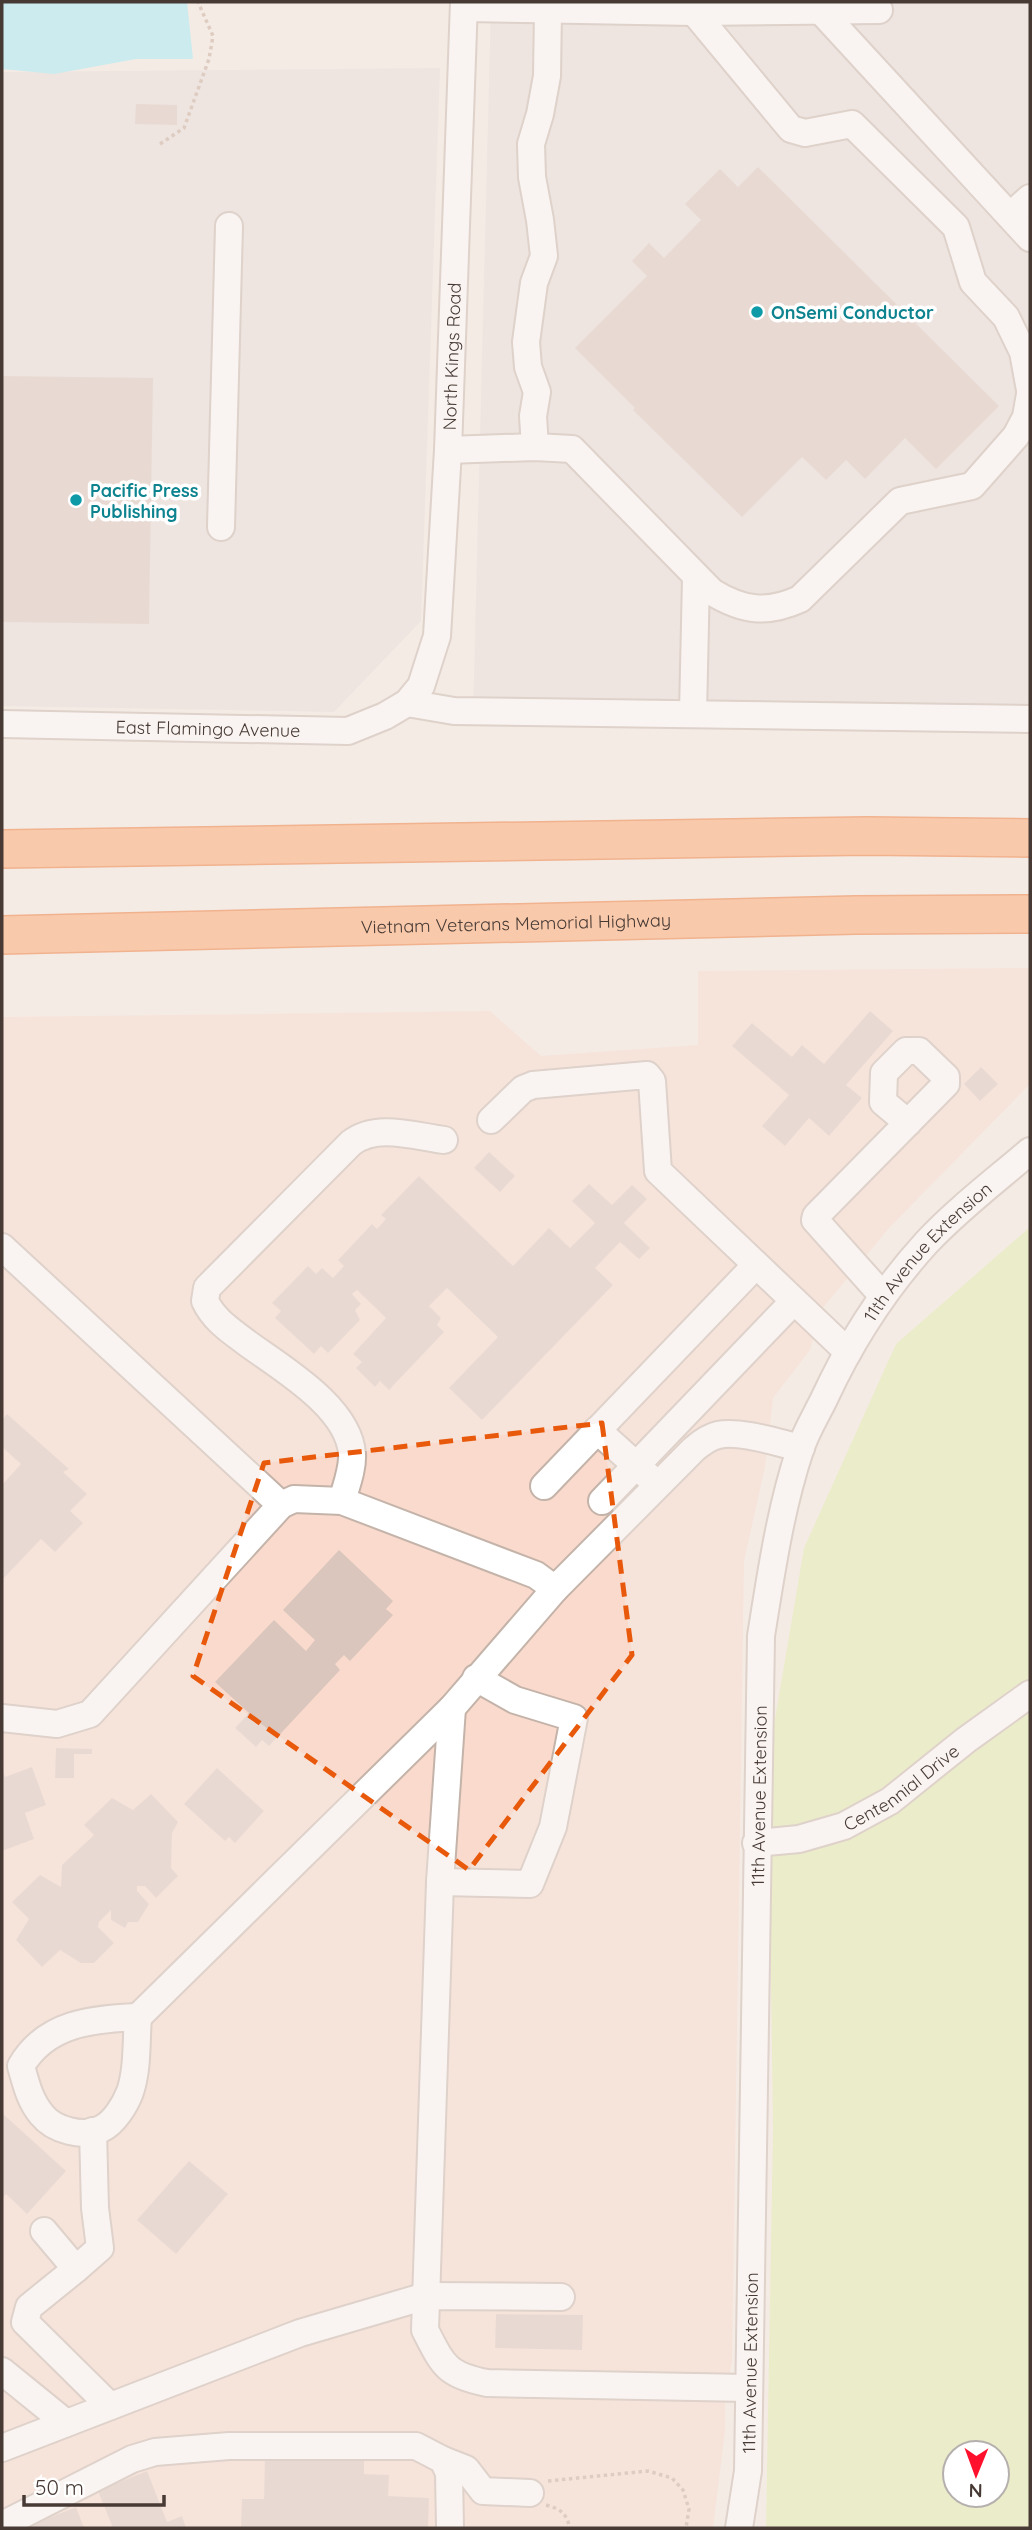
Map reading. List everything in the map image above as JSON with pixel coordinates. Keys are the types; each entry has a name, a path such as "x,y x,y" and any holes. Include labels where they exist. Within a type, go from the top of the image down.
{"highway":[{"path":"2,849 868,836 1030,838"},
{"name":"Vietnam Veterans Memorial Highway","path":"2,935 856,915 1030,914"}],"street":[{"path":"464,5 548,10 694,12 879,10"},
{"name":"North Kings Road","path":"407,703 421,686 437,636 448,450 464,5"},
{"path":"535,446 533,416 537,392 528,367 526,342 534,283 544,256 541,220 532,177 531,144 547,76 548,10"},
{"path":"821,11 1030,238"},
{"path":"448,450 535,446 572,449 712,592 745,607 770,609 800,599 900,500 972,486 1016,436 1026,417 1030,392 1023,352 1006,317 973,282 957,227 852,124 804,133 791,129 694,12"},
{"path":"1010,216 1030,198"},
{"path":"221,527 229,226"},
{"path":"693,714 696,578"},
{"path":"407,703 454,711 1030,719"},
{"name":"East Flamingo Avenue","path":"2,724 348,731 386,716 407,703"},
{"path":"491,1120 514,1097 533,1085 647,1075 652,1081 658,1171 848,1352"},
{"path":"883,1296 815,1220 908,1123"},
{"path":"342,1501 352,1456 348,1434 341,1421 308,1389 218,1321 205,1301 207,1289 362,1134 379,1132 444,1140"},
{"name":"11th Avenue Extension","path":"739,2528 748,2471 761,1636 777,1540 800,1448 848,1352 883,1296 936,1234 1030,1151"},
{"path":"2,1247 281,1505"},
{"path":"544,1486 755,1265"},
{"path":"602,1501 794,1301"},
{"path":"597,1430 658,1485"},
{"path":"138,2017 100,2018 72,2024 50,2035 11,2067 44,2118 63,2129 84,2133 102,2129 117,2116 130,2092 138,2017 452,1708 555,1588 694,1449 716,1435 730,1434 800,1448"},
{"path":"2,1718 57,1724 90,1714 281,1505 294,1499 342,1501 536,1575 555,1588"},
{"path":"440,1882 530,1884 552,1827 574,1718 515,1700 476,1678"},
{"name":"Centennial Drive","path":"756,1843 799,1839 844,1826 890,1801 966,1740 1030,1694"},
{"path":"452,1708 440,1882 425,2330 445,2366 468,2379 487,2383 748,2388"},
{"path":"93,2131 95,2208 100,2248 29,2307 25,2322 110,2406"},
{"path":"44,2231 76,2269"},
{"path":"2,2448 300,2333 426,2296 561,2297"},
{"path":"2,2371 66,2423"},
{"path":"2,2525 132,2459 155,2452 229,2446 416,2446 466,2469 483,2491 530,2493"},
{"path":"443,2460 449,2473 450,2528"}],"path":[{"path":"160,144 184,128 209,59 212,36 198,2"},
{"path":"569,2528 565,2514 559,2508 542,2504 530,2493 548,2481 649,2471 671,2478 683,2490 689,2509 686,2528"}],"highlighted area":[{"path":"602,1423 632,1655 469,1870 193,1676 264,1463"}],"shaded area":[{"path":"491,2 1030,2 1030,726 473,716"},
{"path":"440,68 421,621 334,712 2,706 2,72"},
{"path":"1030,968 1030,1084 889,1228 821,1310 810,1350 773,1398 765,1467 744,1561 732,2360 725,2398 725,2431 713,2528 2,2528 2,1017 490,1011 541,1056 698,1045 698,971"}],"green space":[{"path":"1030,1227 1030,2528 766,2528 773,2130 768,1760 804,1548 896,1344"}],"water":[{"path":"2,2 187,2 193,59 136,59 54,74 2,69"}],"building":[{"path":"136,104 177,105 177,125 135,124"},
{"name":"OnSemi Conductor","path":"758,167 999,406 936,469 905,438 865,479 846,460 826,480 802,457 742,517 633,410 635,408 575,348 647,276 632,261 649,243 664,258 701,220 685,204 720,169 738,187"},
{"name":"Pacific Press Publishing","path":"2,376 153,378 149,624 2,622"},
{"path":"870,1011 893,1031 846,1085 862,1098 829,1136 809,1118 785,1146 762,1126 789,1095 732,1046 752,1023 792,1057 802,1045 824,1064"},
{"path":"981,1067 998,1084 980,1101 964,1084"},
{"path":"489,1152 515,1176 500,1192 474,1168"},
{"path":"419,1176 513,1266 549,1228 570,1248 595,1223 572,1201 589,1184 612,1205 632,1185 647,1199 624,1223 650,1248 639,1259 620,1242 595,1268 613,1285 482,1420 449,1388 498,1337 447,1288 429,1306 441,1318 437,1325 444,1332 389,1390 380,1381 375,1387 356,1368 362,1362 353,1354 386,1318 357,1290 352,1294 361,1304 355,1310 360,1320 328,1353 321,1346 314,1354 275,1318 281,1311 272,1303 308,1266 316,1274 322,1268 333,1278 344,1266 338,1260 372,1224 377,1229 386,1219 381,1215"},
{"path":"7,1414 69,1469 63,1472 87,1494 70,1511 83,1523 55,1552 41,1539 2,1580 2,1485 21,1464 2,1447 2,1420"},
{"path":"339,1550 393,1601 386,1609 393,1615 350,1661 344,1655 335,1664 340,1670 269,1746 262,1740 256,1747 235,1728 249,1713 215,1682 274,1620 306,1651 315,1640 283,1610"},
{"path":"56,1748 92,1749 92,1754 74,1754 74,1778 55,1778"},
{"path":"32,1767 46,1805 25,1813 34,1839 2,1851 2,1770 5,1777"},
{"path":"217,1768 264,1811 235,1843 229,1837 225,1841 184,1804"},
{"path":"151,1794 178,1822 172,1833 171,1868 178,1876 156,1898 145,1886 137,1886 137,1891 149,1904 138,1922 128,1922 125,1928 111,1920 111,1910 99,1922 98,1927 114,1943 94,1963 81,1963 60,1950 42,1967 16,1940 29,1919 12,1902 40,1875 61,1887 62,1865 94,1835 84,1825 112,1798 133,1810"},
{"path":"2,2113 66,2171 27,2214 6,2194 2,2199"},
{"path":"189,2161 228,2194 176,2254 137,2220"},
{"path":"496,2314 583,2315 582,2350 495,2348"},
{"path":"265,2456 364,2460 364,2474 389,2475 388,2496 429,2498 428,2528 241,2528 242,2499 264,2499"},
{"path":"147,2471 167,2522 182,2516 186,2528 113,2528 98,2491"},
{"path":"76,2507 84,2528 29,2528 29,2526"}],"place":[{"name":"OnSemi Conductor","path":"757,312"},
{"name":"Pacific Press Publishing","path":"76,500"}]}
